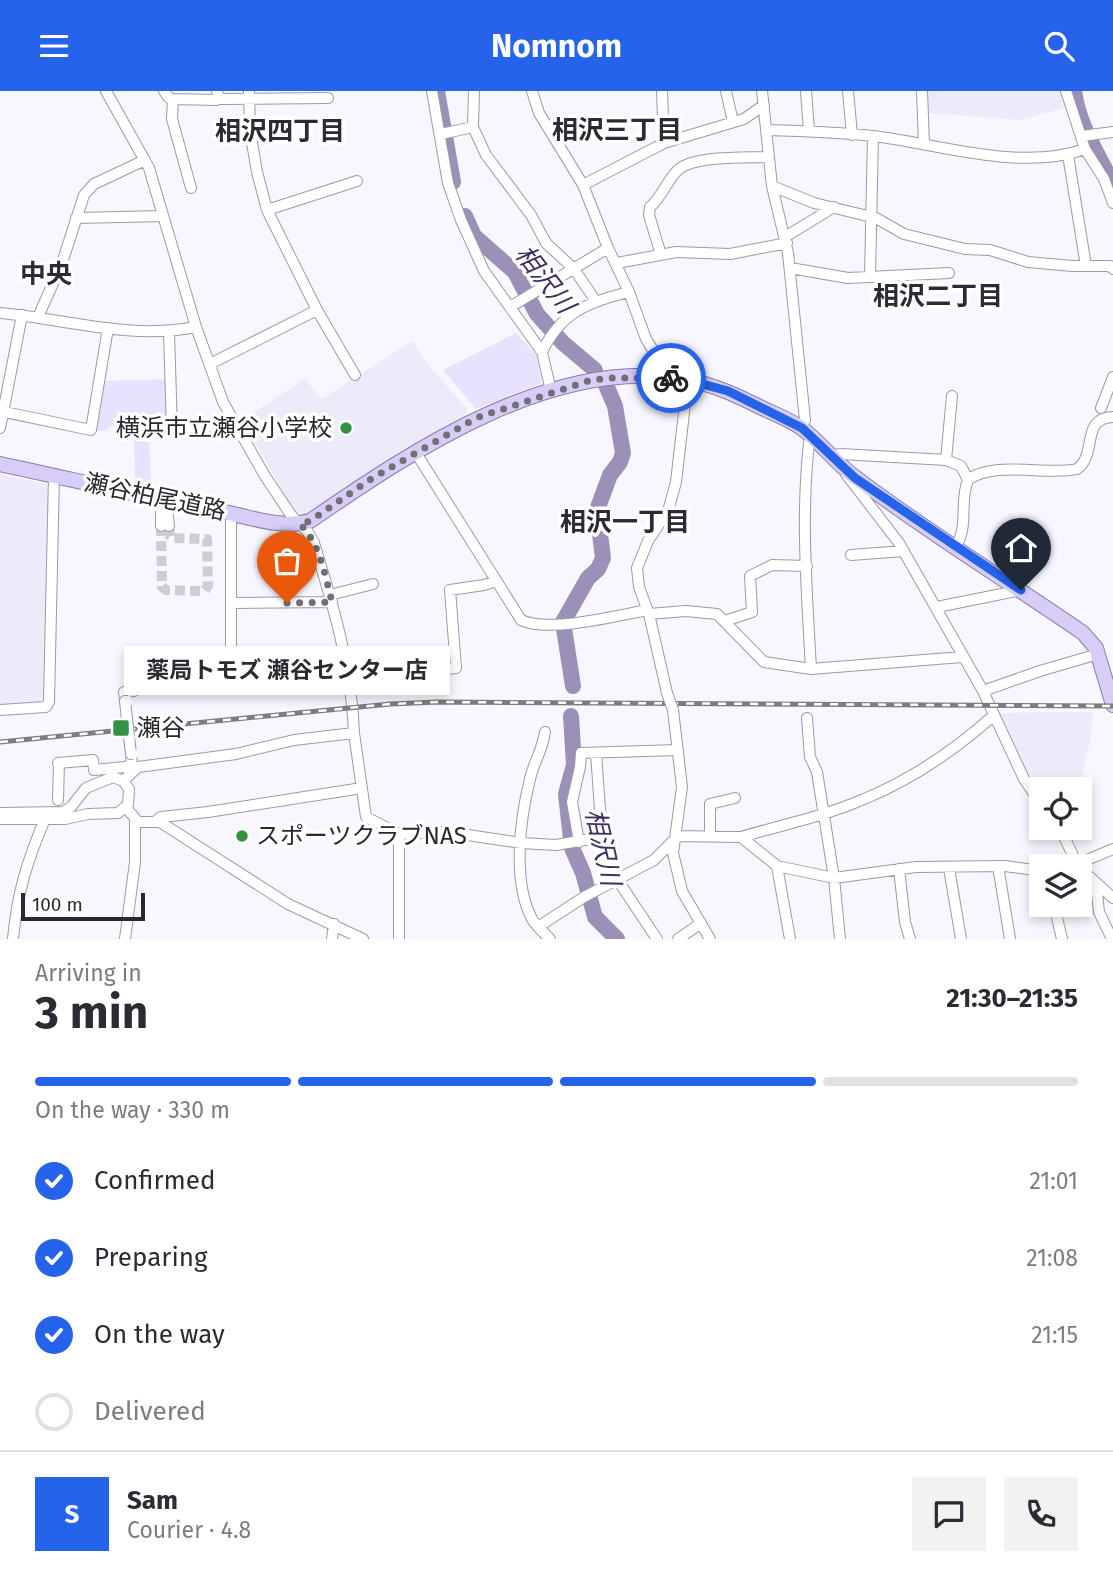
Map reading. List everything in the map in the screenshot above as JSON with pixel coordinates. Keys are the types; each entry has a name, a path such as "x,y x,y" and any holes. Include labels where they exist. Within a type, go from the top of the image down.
{"main road":[{"path":"300,524 310,521 371,479 476,418 551,391 608,378 684,379 728,391 806,432 834,460 1083,633 1098,654 1112,694"},
{"name":"瀬谷柏尾道路","path":"0,464 231,514 300,524"}],"street":[{"path":"106,91 145,160 196,327 223,402 265,476 314,543 341,635 354,708 354,733 366,817 399,834 447,832 521,843 575,843 602,837 596,753"},
{"path":"432,91 444,134 448,183 461,220 484,271 542,352 551,391"},
{"path":"474,91 473,127 486,155 531,215 547,243 574,269 595,300"},
{"path":"532,91 539,113 583,185 646,339 654,352 684,379 685,404 676,482 667,510 648,541 637,568 639,587 673,710 682,787 673,853 677,877 710,939"},
{"path":"662,91 664,143"},
{"path":"726,91 733,122"},
{"path":"762,91 772,186 790,268 805,420 811,669"},
{"path":"806,91 809,131"},
{"path":"848,91 852,135"},
{"path":"922,91 924,144"},
{"path":"1066,91 1086,136 1085,149 1104,179 1113,202"},
{"path":"191,188 168,95 328,98"},
{"path":"249,95 250,131 267,210 317,310 355,375"},
{"path":"583,185 664,143 744,119 764,105"},
{"path":"444,134 473,127"},
{"path":"766,130 873,136 1031,159 1068,155 1085,149"},
{"path":"1086,136 1113,132"},
{"path":"870,277 873,136"},
{"path":"1068,155 1086,265"},
{"path":"661,255 649,215 650,207 678,170 717,158 769,157"},
{"path":"38,317 55,281 84,195 94,184 145,160"},
{"path":"267,210 357,181"},
{"path":"772,186 814,203 872,217 904,234 965,249 990,250 1028,262 1110,266 1113,269"},
{"path":"617,263 676,252 730,254 786,240 834,207"},
{"path":"76,218 163,216"},
{"path":"510,307 608,249"},
{"path":"790,268 848,278 949,273"},
{"path":"542,352 562,321 595,300 629,292"},
{"path":"210,364 317,310"},
{"path":"0,313 138,332 169,332 196,327"},
{"path":"0,428 22,315"},
{"path":"2,411 91,430 108,328"},
{"path":"169,332 172,431 235,423"},
{"path":"1101,408 1113,377"},
{"path":"946,460 952,396"},
{"path":"968,480 981,474 1008,471 1077,470 1086,460 1095,424 1101,418 1113,417"},
{"path":"416,453 521,620 527,623 563,624 648,612 699,611 717,614 764,662 811,669 962,657"},
{"path":"956,546 964,529 964,492 968,480 961,466 946,460 841,454 834,460 904,551 983,691 1029,786"},
{"path":"0,710 46,707 49,702 54,475"},
{"path":"165,526 166,500"},
{"path":"231,514 231,674 240,683 348,678 456,668 450,590 496,581"},
{"path":"851,555 904,551"},
{"path":"725,621 752,612 750,576 772,565 807,566"},
{"path":"231,603 331,599 373,584"},
{"path":"937,607 1021,590"},
{"path":"983,691 1098,654"},
{"path":"58,800 58,763 93,760 94,770 132,764 129,698"},
{"path":"538,927 588,895 654,860 676,837 741,837 862,800 919,772 994,715"},
{"path":"807,717 810,757 817,772 834,878 840,939"},
{"path":"545,732 543,750 530,776 521,843 520,877 525,899 538,927 550,939"},
{"path":"123,781 138,767 236,754 294,740 354,733"},
{"path":"575,843 572,802 581,753 678,750"},
{"path":"0,813 63,812 91,785 113,777 123,781 130,795 126,808 118,813 88,814 65,819 0,819"},
{"path":"156,821 161,817 208,813 362,788"},
{"path":"79,794 80,807 88,814"},
{"path":"710,836 710,804 735,798"},
{"path":"125,939 133,883 136,822 134,815 126,808"},
{"path":"13,939 21,881 45,819"},
{"path":"136,822 156,821 288,904 363,939"},
{"path":"399,834 399,939"},
{"path":"741,837 777,866 834,878 899,869 998,866 1029,870"},
{"path":"1092,860 1113,849"},
{"path":"777,866 790,939"},
{"path":"998,866 1010,939"},
{"path":"949,868 961,939"},
{"path":"899,869 905,922 910,939"},
{"path":"617,879 657,939"},
{"path":"1092,880 1113,898"},
{"path":"1096,884 1099,912 1112,939"},
{"path":"1057,917 1062,939"},
{"path":"332,939 334,924"},
{"path":"678,939 700,924"}],"shaded area":[{"path":"925,91 1061,91 1063,108 1021,120 926,113"},
{"path":"516,333 536,355 542,383 476,409 443,370"},
{"name":"横浜市立瀬谷小学校","path":"412,341 467,409 469,416 429,436 355,486 307,514 295,512 242,420 305,379 322,399"},
{"path":"168,379 169,432 149,433 151,483 135,480 134,432 112,426 104,431 93,431 104,381"},
{"path":"0,474 46,484 49,488 44,698 40,702 0,705"},
{"path":"1093,712 1082,777 1029,777 1029,780 998,713"}],"waterway":[{"name":"相沢川","path":"437,91 453,182"},
{"path":"1074,91 1085,128 1113,185"},
{"name":"相沢川","path":"465,216 474,236 515,272 537,314 563,343 595,370"},
{"name":"相沢川","path":"573,686 563,622 588,578 598,569 603,558 597,510 610,475 623,453 615,406 606,385"},
{"name":"相沢川","path":"571,716 574,765 566,794 572,848 583,873 595,917 617,939"}],"tunnel":[{"path":"161,526 162,587 166,590 204,591 208,586 207,539 173,538 170,536 169,526"}],"railway":[{"path":"0,742 390,704 437,702 1113,706"}],"way so far":[{"path":"287,603 332,602 314,543 300,524 310,521 371,479 439,439 476,418 551,391 588,381 632,377 671,378"}],"place":[{"name":"横浜市立瀬谷小学校","path":"346,428"},
{"name":"薬局トモズ 瀬谷センター店","path":"287,603"},
{"name":"瀬谷","path":"121,728"},
{"name":"スポーツクラブNAS","path":"242,836"}],"district":[{"name":"相沢三丁目","path":"617,130"},
{"name":"相沢四丁目","path":"280,131"},
{"name":"中央","path":"46,274"},
{"name":"相沢二丁目","path":"938,296"},
{"name":"相沢一丁目","path":"625,522"}],"route":[{"path":"671,378 728,391 802,428 855,478 1021,590"}]}
